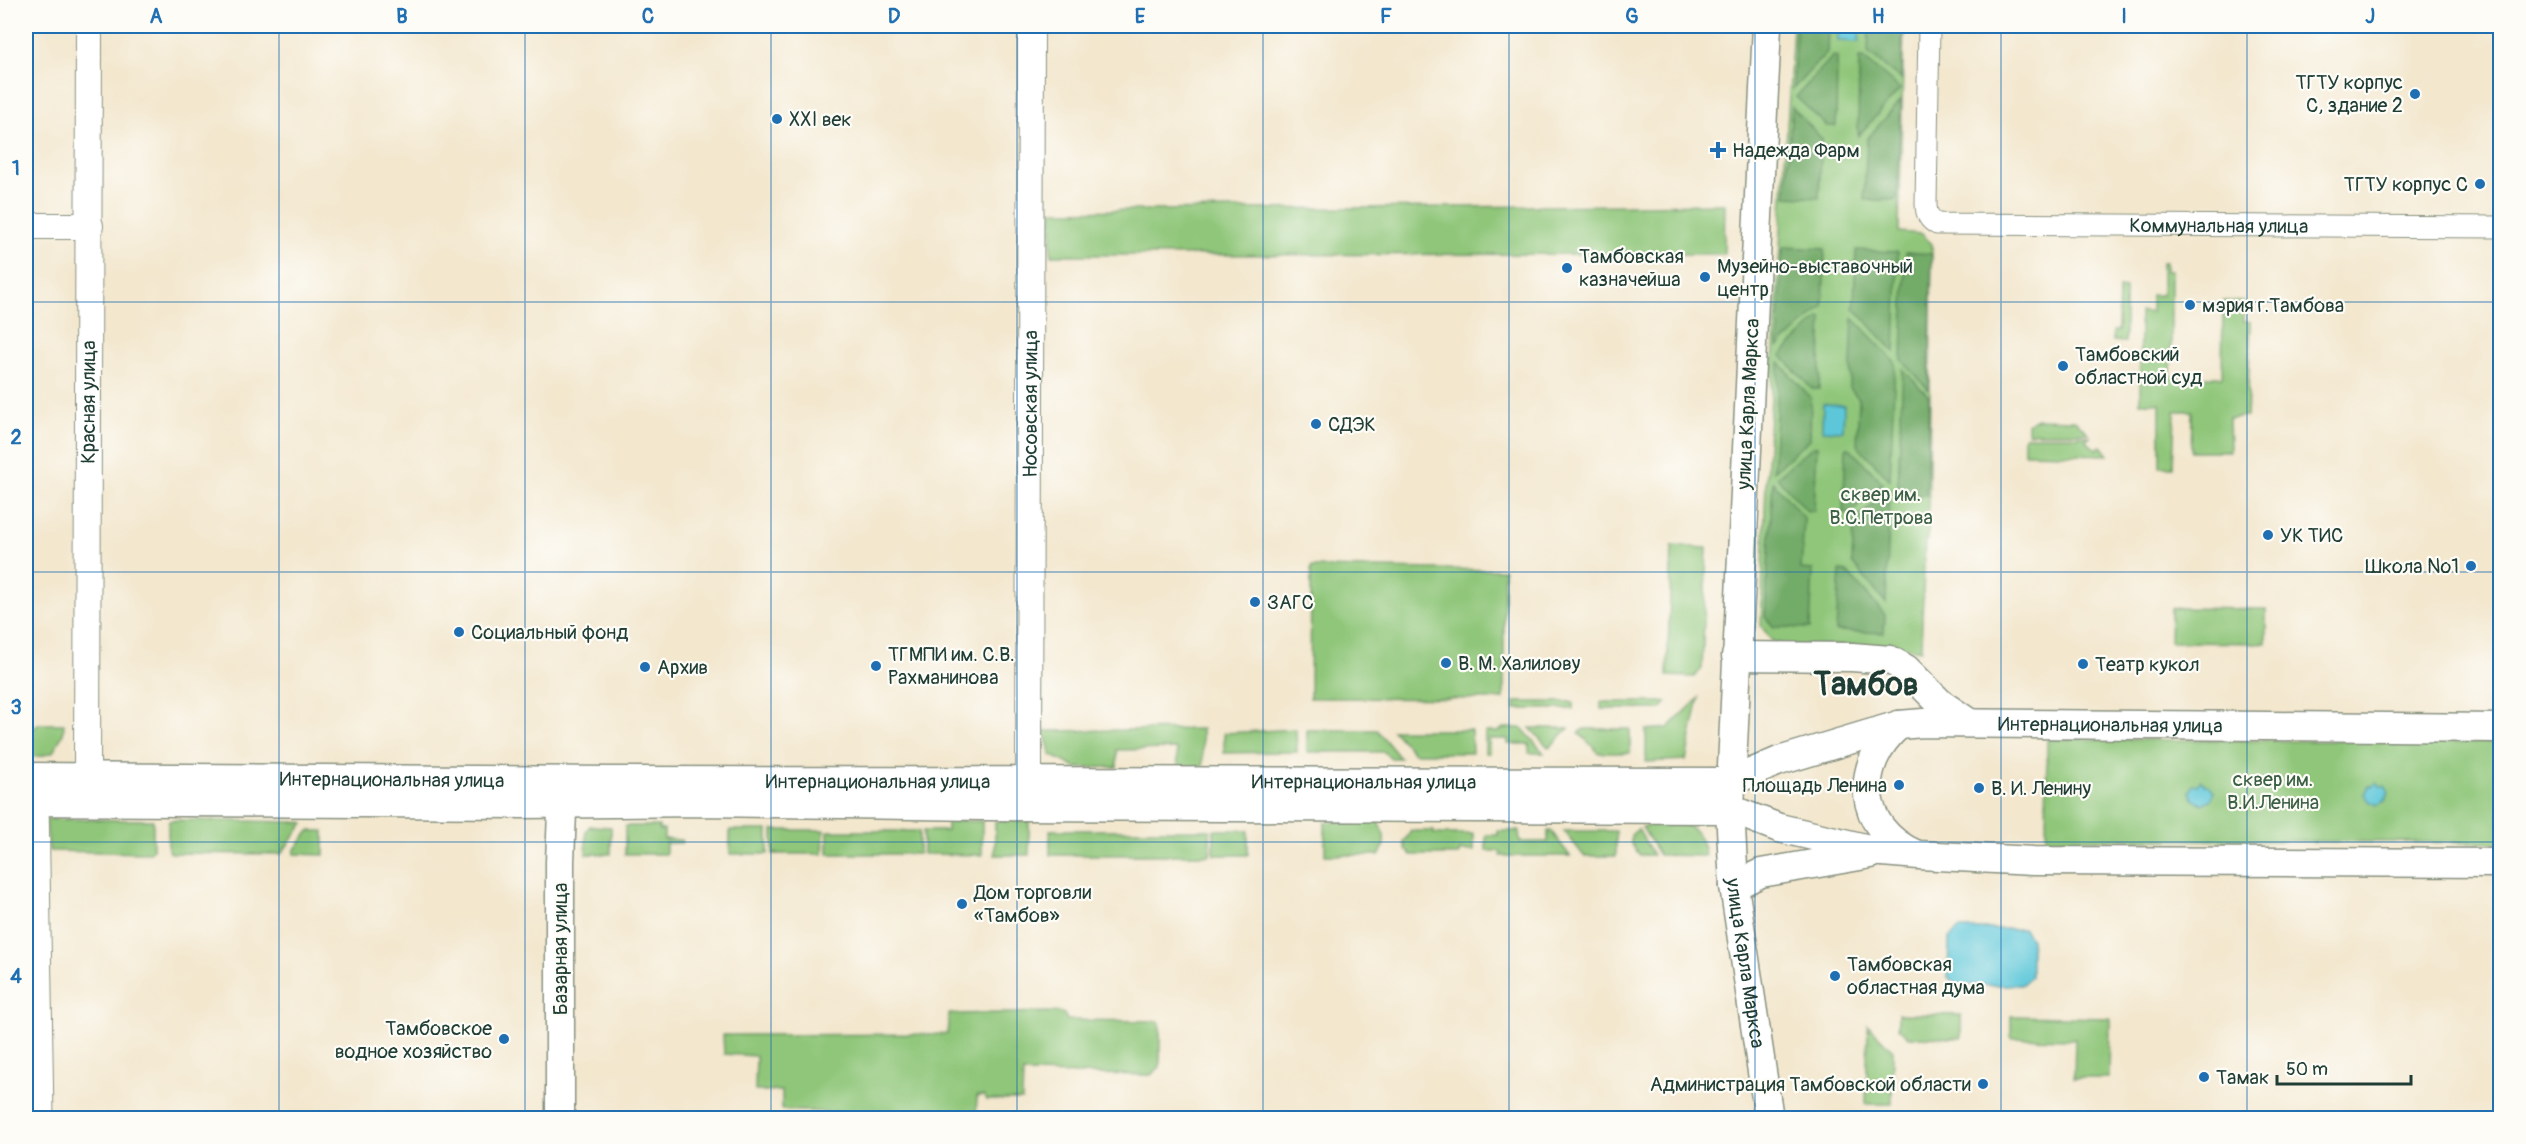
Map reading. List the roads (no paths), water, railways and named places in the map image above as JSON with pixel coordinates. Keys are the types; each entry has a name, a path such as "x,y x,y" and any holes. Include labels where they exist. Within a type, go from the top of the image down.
{"main road":[{"name":"улица Карла Маркса","path":"1767,26 1730,795 1734,886 1769,1119"},
{"path":"1736,656 1852,657 1890,660 1906,669 1940,703 1968,722"},
{"name":"Интернациональная улица","path":"1730,795 1779,761 1899,725 1968,722 2500,728"},
{"path":"1899,725 1886,736 1874,756 1867,780 1868,796 1872,812 1886,833 1904,849 1919,855"},
{"name":"Интернациональная улица","path":"30,793 87,789 1730,795 1779,828 1882,852 2033,861 2500,863"},
{"name":"Базарная улица","path":"560,1119 562,792"},
{"path":"1734,886 1761,873 1882,852"}],"street":[{"name":"Красная улица","path":"87,789 89,26"},
{"name":"Носовская улица","path":"1029,794 1031,26"},
{"name":"Коммунальная улица","path":"1929,26 1926,204 1928,215 1937,224 2500,227"},
{"path":"26,226 90,226"},
{"path":"30,793 42,1119"}],"water":[{"path":"1838,26 1860,26 1859,42 1838,41"},
{"path":"1823,404 1844,405 1843,431 1822,430"},
{"path":"2201,780 2214,792 2210,800 2202,804 2194,800 2190,792 2193,785 2198,785"},
{"path":"2377,782 2380,786 2385,786 2389,793 2385,801 2377,805 2369,801 2365,794 2369,786"},
{"path":"1959,929 2024,929 2031,939 2031,977 2021,985 1956,985 1948,977 1949,938"}],"place":[{"name":"ТГТУ корпус С, здание 2","path":"2415,94"},
{"name":"XXI век","path":"777,119"},
{"name":"Надежда Фарм","path":"1718,150"},
{"name":"ТГТУ корпус С","path":"2480,184"},
{"name":"Тамбовская казначейша","path":"1567,268"},
{"name":"Музейно-выставочный центр","path":"1705,277"},
{"name":"мэрия г.Тамбова","path":"2190,305"},
{"name":"Тамбовский областной суд","path":"2063,366"},
{"name":"СДЭК","path":"1316,424"},
{"name":"УК ТИС","path":"2268,535"},
{"name":"Школа №1","path":"2471,566"},
{"name":"ЗАГС","path":"1255,602"},
{"name":"Социальный фонд","path":"459,632"},
{"name":"В. М. Халилову","path":"1446,663"},
{"name":"Театр кукол","path":"2083,664"},
{"name":"ТГМПИ им. С.В. Рахманинова","path":"876,666"},
{"name":"Архив","path":"645,667"},
{"name":"Площадь Ленина","path":"1899,785"},
{"name":"В. И. Ленину","path":"1979,788"},
{"name":"Дом торговли «Тамбов»","path":"962,904"},
{"name":"Тамбовская областная дума","path":"1835,976"},
{"name":"Тамбовское водное хозяйство","path":"504,1039"},
{"name":"Тамак","path":"2204,1077"},
{"name":"Администрация Тамбовской области","path":"1983,1084"}],"district":[{"name":"Тамбов","path":"1866,685"}],"park label":[{"name":"сквер им. В.С.Петрова","path":"1881,506"},
{"name":"сквер им. В.И.Ленина","path":"2273,790"}]}
